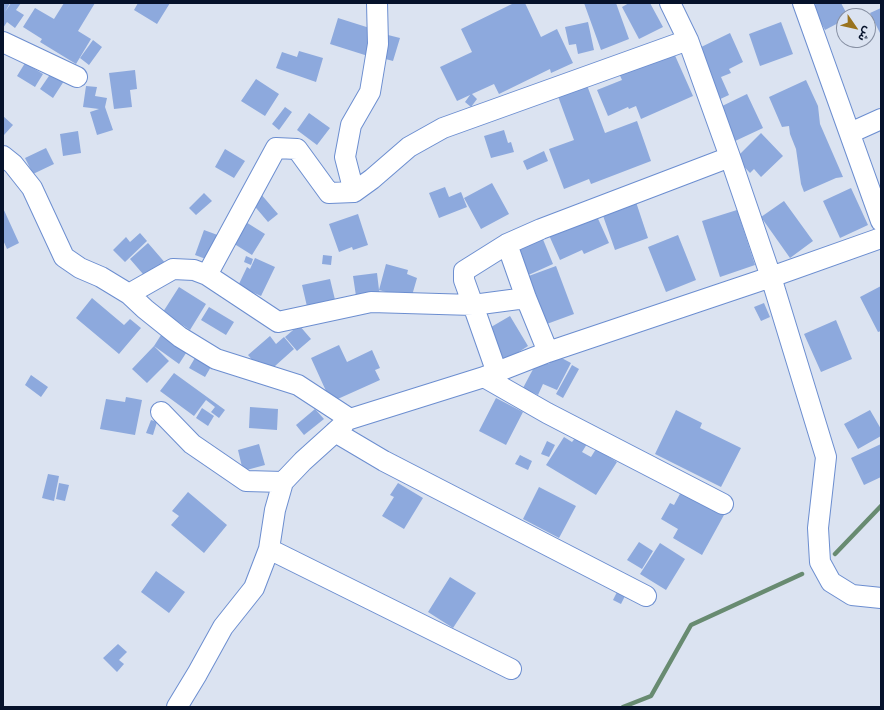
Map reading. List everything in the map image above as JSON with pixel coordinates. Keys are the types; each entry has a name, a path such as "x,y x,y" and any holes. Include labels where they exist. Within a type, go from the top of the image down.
{"street":[{"path":"354,192 345,157 351,125 370,92 378,44 377,3"},
{"path":"670,3 688,40 730,157 771,277 826,457 818,528 820,562 831,582 852,595 881,598"},
{"path":"804,3 881,221"},
{"path":"207,275 276,148 297,149 329,193 354,192 372,179 409,147 443,128 688,40"},
{"path":"3,42 77,77"},
{"path":"850,133 881,119"},
{"path":"3,156 13,164 32,188 64,257 80,268 101,277 129,294 180,337 216,359 298,385 350,419"},
{"path":"723,504 547,413 490,375 473,305 464,280 464,271 507,244 541,228 730,157"},
{"path":"177,707 198,674 223,627 254,588 270,549 275,510 283,482 302,461 350,419 490,375 548,352 771,277 881,238"},
{"path":"507,244 526,298 548,352"},
{"path":"129,294 173,269 194,270 207,275 278,322 371,302 473,305 526,298"},
{"path":"161,412 192,444 246,481 283,482"},
{"path":"335,432 384,461 646,596"},
{"path":"270,549 510,669"}],"building":[{"path":"3,3 10,3 5,12 11,3 21,3 16,10 24,15 15,28 7,22 3,28"},
{"path":"64,3 95,3 78,31 91,39 76,64 40,42 42,39 23,27 35,8 54,19"},
{"path":"138,3 170,3 157,24 134,10"},
{"path":"514,3 525,3 541,37 557,29 573,63 551,73 550,69 499,94 494,84 472,94 477,99 471,107 465,102 470,95 457,101 440,67 472,52 461,29"},
{"path":"584,3 616,3 629,39 601,50"},
{"path":"629,3 650,3 663,27 639,39 622,7"},
{"path":"818,3 841,3 844,8 836,8 836,24 825,30 812,6"},
{"path":"881,8 881,35 876,25 876,10"},
{"path":"338,18 376,30 368,56 330,44"},
{"path":"588,22 594,50 578,54 576,44 569,45 565,27"},
{"path":"781,22 793,54 760,66 749,34"},
{"path":"730,33 743,62 729,69 731,73 721,77 729,95 716,101 693,51"},
{"path":"384,34 400,38 393,61 378,57"},
{"path":"93,40 102,47 89,65 80,58"},
{"path":"299,51 323,58 316,82 276,68 282,52 297,57"},
{"path":"673,51 693,96 641,119 636,106 629,109 628,107 608,116 597,90 622,80 617,69"},
{"path":"25,63 43,74 35,87 17,76"},
{"path":"135,70 137,89 130,90 132,107 114,109 109,73"},
{"path":"51,73 64,81 53,98 40,89"},
{"path":"256,79 279,94 265,116 241,101"},
{"path":"585,80 605,133 637,121 651,161 591,184 589,179 564,189 549,149 574,140 556,91"},
{"path":"806,80 818,106 820,124 843,177 836,178 804,192 801,184 796,149 790,134 789,126 782,127 769,97"},
{"path":"86,86 97,87 95,96 107,98 105,107 113,130 97,135 90,112 99,109 83,107"},
{"path":"747,94 763,128 733,142 716,109"},
{"path":"285,107 292,112 279,130 272,124"},
{"path":"309,113 330,128 317,145 297,130"},
{"path":"3,116 13,125 4,135 3,134"},
{"path":"504,130 508,143 511,142 514,152 491,158 484,136"},
{"path":"78,131 81,153 63,156 60,134"},
{"path":"761,133 783,156 761,177 754,169 750,173 736,158"},
{"path":"46,148 54,164 33,174 25,158"},
{"path":"225,149 245,161 234,178 215,167"},
{"path":"544,151 548,161 527,170 523,161"},
{"path":"492,183 509,214 481,229 464,198"},
{"path":"445,187 449,197 461,192 467,207 439,218 429,193"},
{"path":"851,188 868,225 840,238 823,201"},
{"path":"204,193 212,201 196,215 189,208"},
{"path":"260,193 278,214 268,222 251,202"},
{"path":"635,199 648,238 615,250 601,210"},
{"path":"784,201 813,241 790,258 761,217"},
{"path":"3,208 19,243 7,249 3,240"},
{"path":"737,210 755,265 720,277 702,221"},
{"path":"595,212 609,243 584,254 582,250 560,260 548,233"},
{"path":"358,214 368,245 353,250 352,247 339,252 329,224"},
{"path":"241,219 265,234 252,255 228,240"},
{"path":"204,230 223,237 214,262 195,255"},
{"path":"540,232 553,264 524,277 511,245"},
{"path":"140,233 147,241 125,262 113,250 126,237 130,242"},
{"path":"678,235 696,280 666,292 648,247"},
{"path":"148,243 167,265 149,281 130,259"},
{"path":"323,255 332,256 331,265 322,264"},
{"path":"246,256 253,259 251,265 244,262"},
{"path":"255,258 275,267 261,296 238,286 247,267 250,269"},
{"path":"386,264 408,270 407,274 417,278 411,299 379,290"},
{"path":"556,266 574,314 544,325 526,277"},
{"path":"377,273 380,293 356,296 353,276"},
{"path":"330,279 337,308 309,315 302,285"},
{"path":"881,286 881,331 878,332 860,297"},
{"path":"179,287 206,304 190,330 163,312"},
{"path":"92,298 124,325 130,319 141,328 119,354 76,318"},
{"path":"764,303 770,317 761,321 754,307"},
{"path":"209,307 234,322 226,335 201,320"},
{"path":"510,316 528,346 505,361 486,330"},
{"path":"836,320 852,359 821,372 804,334"},
{"path":"299,325 311,339 297,351 285,337"},
{"path":"163,332 188,350 179,364 154,346"},
{"path":"270,336 276,344 284,337 294,349 265,375 248,355"},
{"path":"339,345 347,362 372,350 380,368 375,370 380,380 331,402 311,358"},
{"path":"154,346 169,361 147,383 132,369"},
{"path":"554,354 571,363 557,390 543,384 538,395 523,388 539,358 549,364"},
{"path":"196,356 212,365 205,377 189,368"},
{"path":"572,365 579,369 563,398 556,394"},
{"path":"174,373 225,410 219,418 211,412 215,407 206,400 194,416 160,391"},
{"path":"31,375 48,387 41,397 25,385"},
{"path":"126,397 142,400 135,435 100,429 106,399 125,402"},
{"path":"496,398 523,412 506,445 479,431"},
{"path":"250,407 278,409 277,430 249,428"},
{"path":"202,408 214,416 208,426 196,418"},
{"path":"315,409 324,419 304,435 296,425"},
{"path":"676,410 702,423 700,428 741,448 721,487 655,454"},
{"path":"870,410 881,429 881,436 858,449 844,424"},
{"path":"151,420 157,422 153,435 146,433"},
{"path":"564,437 572,442 576,437 587,444 582,452 591,457 596,449 617,462 596,495 546,465"},
{"path":"547,441 555,445 549,457 541,454"},
{"path":"259,444 265,465 243,471 238,450"},
{"path":"881,444 881,477 864,485 851,458"},
{"path":"520,455 532,461 528,470 515,464"},
{"path":"48,474 59,476 54,501 42,498"},
{"path":"59,483 69,485 65,501 56,499"},
{"path":"398,483 423,498 404,529 382,516 394,497 390,495"},
{"path":"539,487 576,506 559,538 523,519"},
{"path":"682,490 724,515 702,555 673,538 678,529 661,519 670,503 674,505"},
{"path":"188,492 227,525 204,553 171,525 179,516 172,511"},
{"path":"639,542 653,551 642,569 627,560"},
{"path":"660,543 685,559 666,590 640,574"},
{"path":"156,571 185,592 169,613 141,592"},
{"path":"450,577 476,593 453,628 428,612"},
{"path":"617,592 625,596 621,604 613,600"},
{"path":"118,644 127,652 119,660 124,664 117,672 103,658"}],"waterway":[{"path":"835,554 881,506"},
{"path":"623,707 651,696 691,625 802,574"}]}
